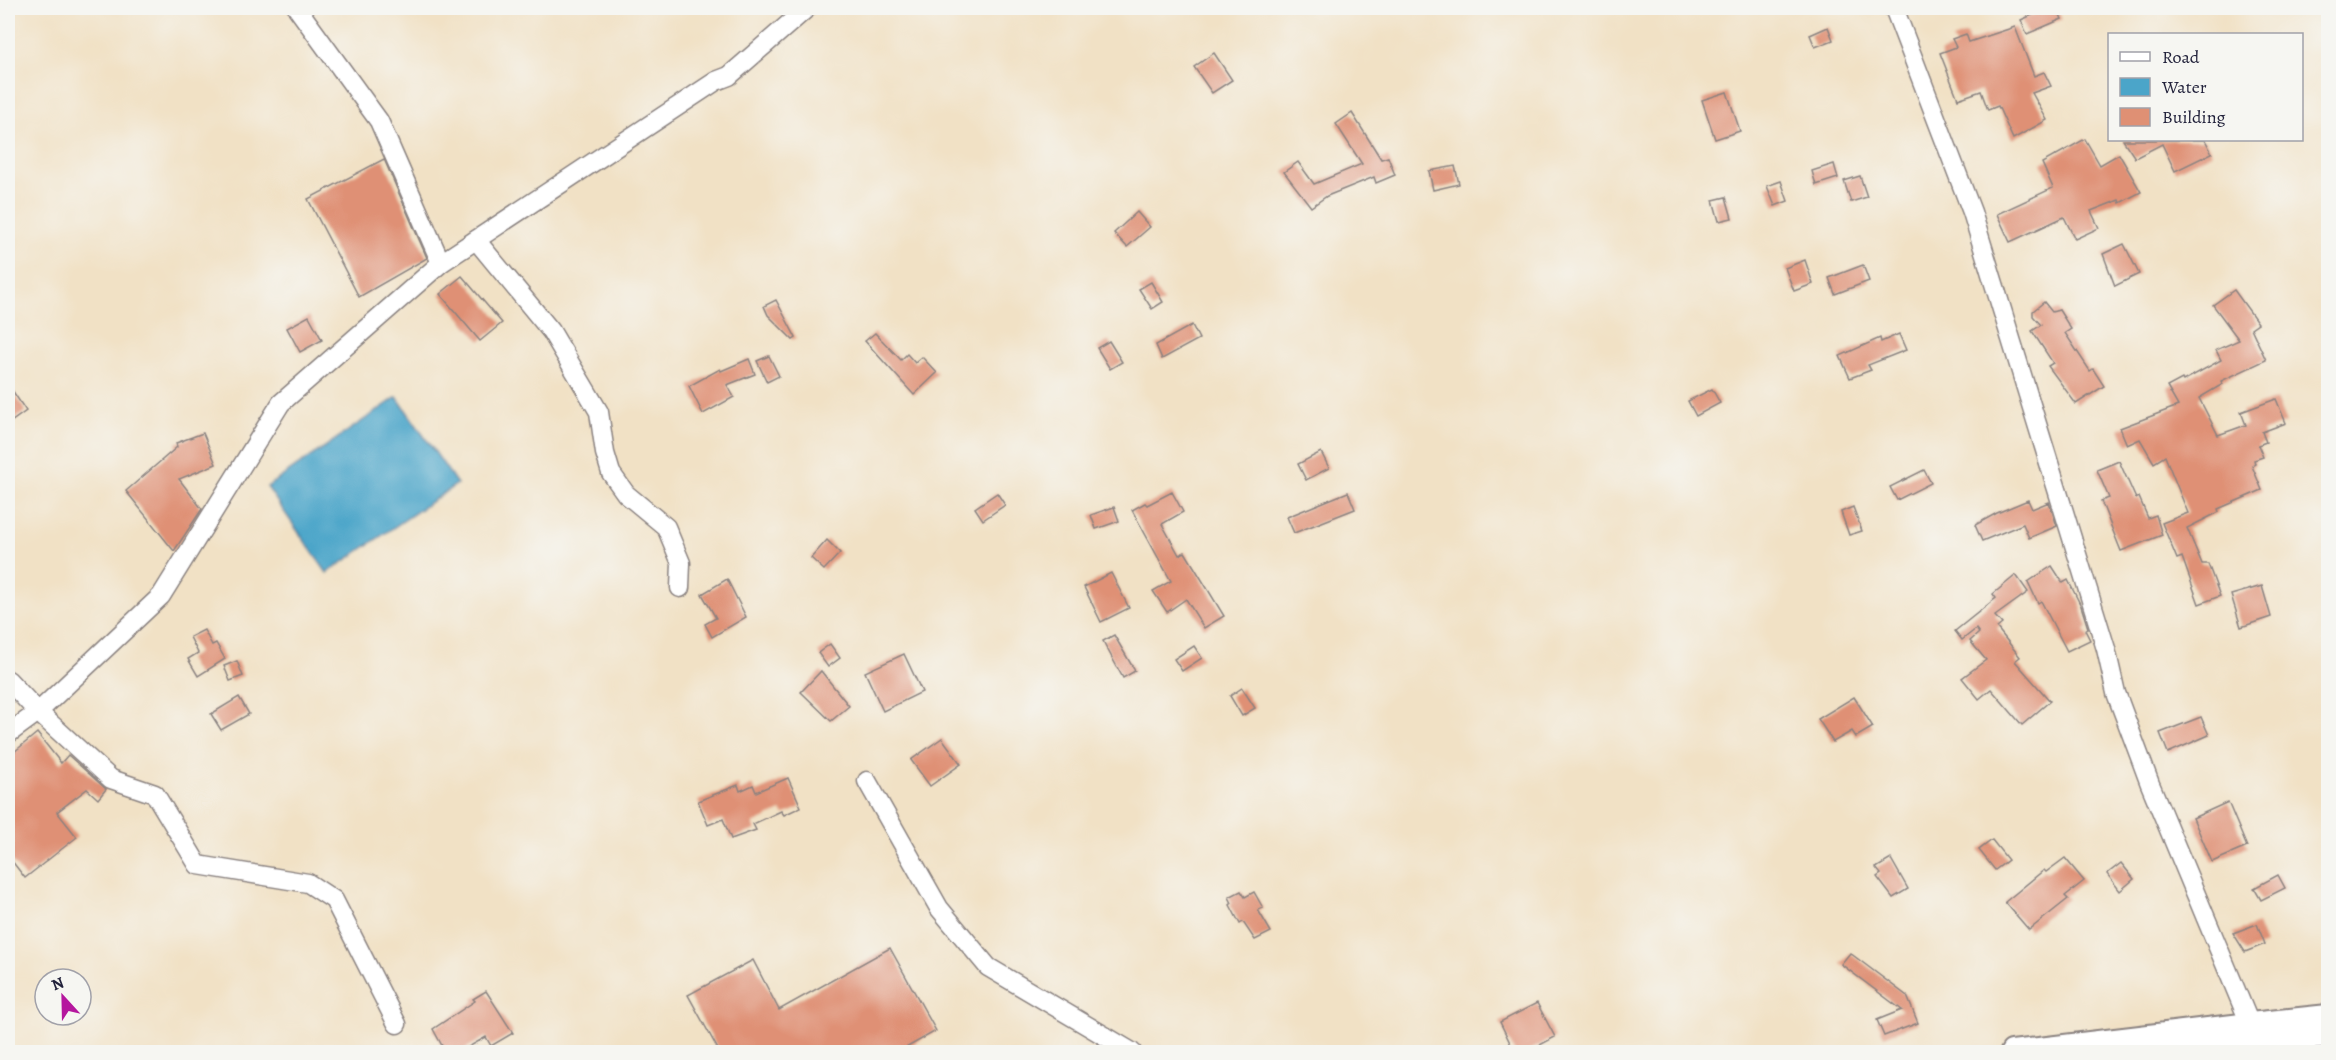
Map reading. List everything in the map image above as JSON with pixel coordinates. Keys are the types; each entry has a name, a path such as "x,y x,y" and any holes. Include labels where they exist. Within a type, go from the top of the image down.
{"highway":[{"path":"2160,1053 2257,1040 2328,1034"}],"main road":[{"path":"2012,1053 2328,1016"}],"street":[{"path":"297,8 380,121 441,263"},
{"path":"8,734 38,711 160,596 280,403 441,263 716,81 729,76 807,8"},
{"path":"1894,8 1972,212 2102,638 2116,693 2150,784 2250,1024"},
{"path":"476,240 551,332 599,412 605,453 611,473 626,494 666,527 681,563 680,588"},
{"path":"8,680 111,779 155,794 198,865 308,883 334,900 397,1024"},
{"path":"867,781 939,908 988,967 1132,1053"}],"water":[{"path":"397,397 457,484 327,573 267,487"}],"building":[{"path":"2048,8 2057,8 2062,19 2027,34 2021,20"},
{"path":"1828,27 1833,40 1815,47 1810,35"},
{"path":"2015,27 2034,76 2044,72 2051,86 2032,93 2047,120 2013,139 1998,106 1988,110 1981,91 1958,99 1940,53 1956,47 1952,39 1966,34 1969,42"},
{"path":"1214,53 1232,80 1212,93 1194,67"},
{"path":"1727,92 1740,131 1715,139 1702,100"},
{"path":"1352,113 1381,159 1388,157 1395,175 1376,183 1374,177 1327,196 1311,207 1284,172 1298,162 1314,184 1362,164 1336,124"},
{"path":"2085,139 2100,165 2119,154 2141,192 2120,203 2119,200 2091,211 2099,228 2075,239 2064,217 2010,242 1997,214 2053,188 2042,163"},
{"path":"2124,141 2206,141 2212,153 2175,171 2162,144 2135,158"},
{"path":"384,159 427,258 359,297 308,199"},
{"path":"1834,164 1838,178 1816,185 1812,171"},
{"path":"1455,166 1459,184 1433,190 1429,171"},
{"path":"1860,176 1867,197 1851,202 1844,181"},
{"path":"1781,181 1788,201 1775,206 1767,186"},
{"path":"1726,197 1732,218 1719,221 1713,200"},
{"path":"1137,212 1150,227 1127,247 1114,233"},
{"path":"2124,244 2139,274 2115,286 2103,254"},
{"path":"1805,260 1813,284 1794,291 1785,268"},
{"path":"1863,265 1869,281 1835,294 1829,278"},
{"path":"462,276 502,323 480,341 440,294"},
{"path":"1151,282 1163,302 1152,309 1139,289"},
{"path":"2234,290 2258,323 2251,328 2266,360 2221,381 2223,384 2199,398 2218,435 2246,425 2241,412 2276,399 2286,423 2262,432 2266,442 2258,445 2263,457 2254,460 2255,464 2252,466 2262,490 2218,509 2219,512 2187,528 2202,564 2208,564 2220,596 2199,604 2182,557 2177,559 2162,523 2188,513 2165,456 2154,463 2140,439 2127,445 2120,428 2178,406 2167,387 2221,360 2216,350 2239,340 2213,305"},
{"path":"776,300 796,338 793,340 768,315 764,306"},
{"path":"2044,302 2052,312 2059,310 2071,329 2065,333 2090,371 2093,369 2104,386 2076,404 2048,366 2053,363 2032,331 2041,325 2033,316 2033,311"},
{"path":"309,316 322,340 300,352 287,328"},
{"path":"1192,325 1199,339 1162,359 1156,345"},
{"path":"875,333 901,360 907,354 915,363 922,357 937,373 914,395 865,341"},
{"path":"1899,334 1906,350 1868,365 1871,370 1850,378 1840,356 1880,338 1881,342"},
{"path":"1109,341 1122,362 1110,369 1097,348"},
{"path":"769,356 779,376 767,382 757,361"},
{"path":"749,359 755,374 727,385 734,397 703,414 689,386 720,369 721,371"},
{"path":"8,384 26,411 8,424"},
{"path":"1712,389 1720,403 1696,416 1688,401"},
{"path":"203,433 216,464 179,479 202,509 174,551 126,491 177,447 176,443"},
{"path":"1321,452 1329,468 1306,480 1298,464"},
{"path":"2119,461 2136,499 2139,497 2148,518 2156,515 2162,535 2121,551 2101,501 2109,498 2097,470"},
{"path":"1924,470 1931,483 1897,500 1890,487"},
{"path":"1172,492 1183,512 1162,524 1179,555 1185,552 1224,616 1204,628 1186,599 1167,612 1153,591 1171,581 1132,510"},
{"path":"1348,492 1355,509 1294,533 1287,517"},
{"path":"997,493 1005,505 983,520 975,508"},
{"path":"2028,500 2032,509 2049,502 2057,526 2029,538 2023,524 1982,541 1975,525"},
{"path":"1114,507 1119,521 1096,529 1091,515"},
{"path":"1853,507 1862,531 1849,535 1841,512"},
{"path":"827,540 840,553 824,570 811,558"},
{"path":"2052,566 2063,583 2068,580 2081,606 2088,628 2085,630 2090,640 2067,651 2041,601 2038,603 2028,582"},
{"path":"1111,573 1129,608 1101,622 1084,587"},
{"path":"2016,575 2028,592 1995,616 2002,624 1997,628 2020,657 2015,661 2050,701 2022,725 1991,689 1979,699 1962,678 1986,660 1970,641 1979,633 1976,629 1962,640 1955,631 1996,598 1993,594"},
{"path":"727,579 746,617 712,637 705,624 716,618 702,594"},
{"path":"2262,586 2271,617 2241,627 2231,595"},
{"path":"204,630 212,645 216,643 225,659 198,676 188,659 198,653 190,637"},
{"path":"1114,635 1135,671 1123,678 1103,641"},
{"path":"830,644 840,658 828,667 818,653"},
{"path":"1194,646 1202,658 1182,671 1174,659"},
{"path":"904,654 922,692 883,711 865,672"},
{"path":"237,661 243,676 230,681 224,666"},
{"path":"821,671 849,706 831,721 801,692"},
{"path":"1242,688 1255,708 1242,716 1230,696"},
{"path":"239,697 249,714 221,730 211,714"},
{"path":"1854,697 1873,727 1856,737 1852,731 1833,742 1818,719"},
{"path":"2201,717 2209,735 2168,753 2160,733"},
{"path":"37,733 61,763 68,755 106,789 98,799 87,789 57,812 77,837 25,878 8,856 8,757"},
{"path":"942,738 961,764 930,786 911,760"},
{"path":"788,778 801,807 784,815 781,811 753,824 756,830 731,839 723,819 708,825 698,801 738,785 740,791 753,785 756,792"},
{"path":"2228,802 2247,847 2212,862 2193,818"},
{"path":"1992,840 2008,860 1995,870 1979,850"},
{"path":"2065,858 2084,881 2065,896 2068,899 2029,930 2005,902 2044,870 2046,872"},
{"path":"1891,859 1908,889 1893,898 1877,877 1881,874 1876,868"},
{"path":"2121,863 2134,879 2120,891 2107,874"},
{"path":"2278,875 2285,888 2261,900 2254,888"},
{"path":"1241,891 1245,897 1254,892 1263,908 1258,910 1271,932 1255,940 1243,922 1240,924 1230,905 1232,903 1229,897"},
{"path":"2257,924 2265,944 2245,952 2233,933"},
{"path":"890,948 936,1031 897,1053 720,1053 688,995 753,960 779,1010"},
{"path":"1850,953 1907,996 1918,1023 1884,1036 1877,1020 1902,1010 1841,964"},
{"path":"486,991 513,1033 491,1046 486,1037 458,1053 446,1053 433,1029"},
{"path":"1537,1003 1555,1037 1525,1053 1515,1053 1500,1022"}]}
